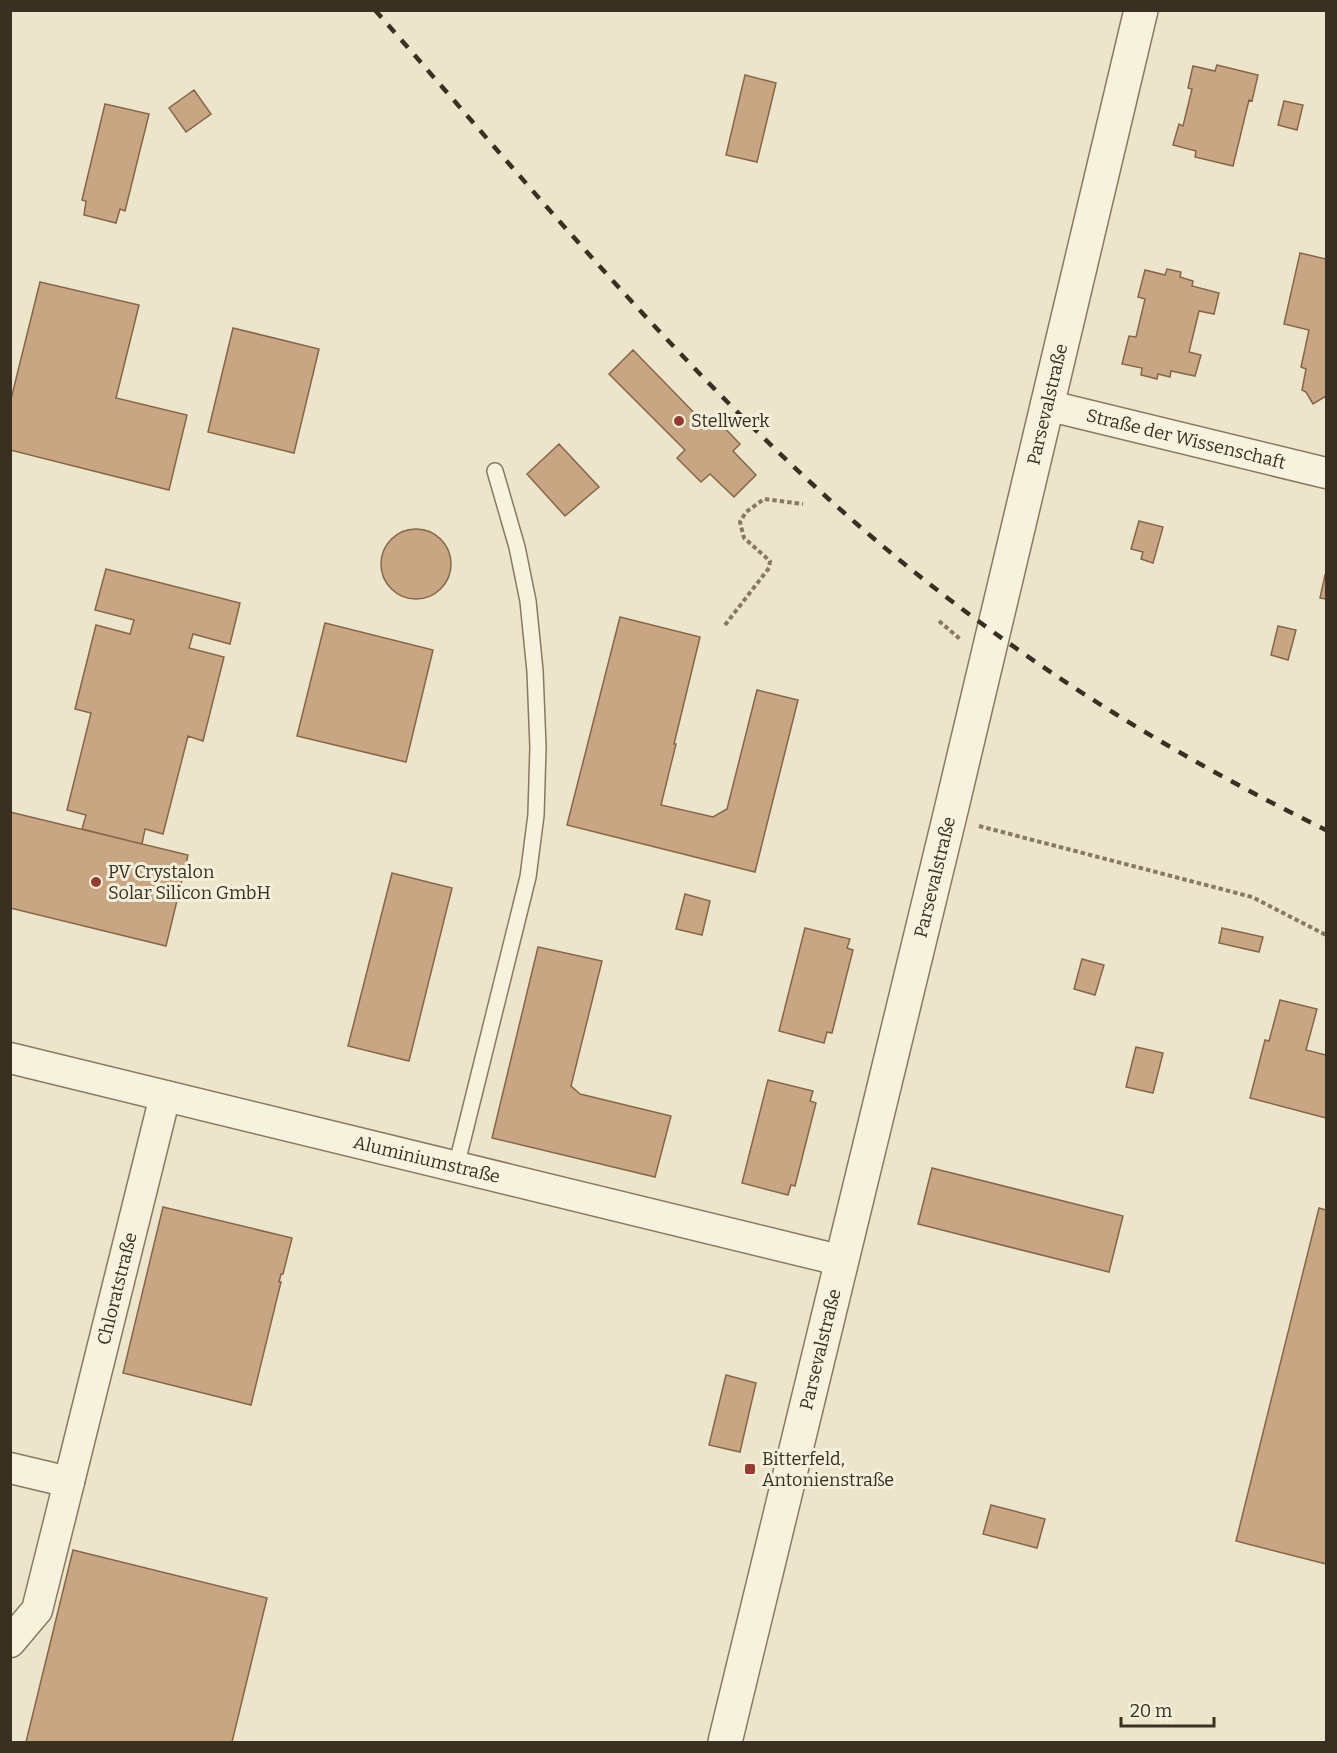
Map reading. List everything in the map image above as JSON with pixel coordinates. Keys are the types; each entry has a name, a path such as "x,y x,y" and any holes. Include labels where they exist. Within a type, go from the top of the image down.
{"street":[{"name":"Parsevalstraße","path":"725,1743 843,1261 1141,10"},
{"name":"Straße der Wissenschaft","path":"1046,405 1326,473"},
{"name":"Aluminiumstraße","path":"10,1058 843,1261"},
{"name":"Chloratstraße","path":"10,1642 37,1610 165,1096"},
{"path":"10,1468 69,1482"}],"lane":[{"path":"456,1167 528,877 536,815 538,747 535,671 528,601 517,547 495,471"}],"path":[{"path":"724,625 769,568 770,561 744,538 740,522 746,512 764,499 802,504"},
{"path":"949,819 1252,897 1326,935"}],"building":[{"path":"1217,65 1258,75 1252,101 1249,100 1233,166 1195,157 1196,151 1173,145 1179,124 1183,126 1192,89 1188,88 1193,66 1215,71"},
{"path":"745,75 776,83 757,162 726,155"},
{"path":"194,90 211,114 186,132 169,108"},
{"path":"1284,101 1303,105 1297,130 1278,125"},
{"path":"105,104 149,114 125,211 120,209 116,223 84,215 86,201 82,200"},
{"path":"1300,253 1326,259 1326,396 1313,404 1306,392 1302,390 1306,369 1301,367 1309,330 1284,324"},
{"path":"1167,269 1181,272 1180,277 1193,281 1192,286 1219,293 1214,314 1199,311 1189,352 1201,355 1195,376 1171,371 1170,377 1158,374 1157,379 1141,375 1142,368 1122,364 1129,336 1136,337 1145,299 1138,297 1145,270 1165,275"},
{"path":"40,282 139,305 116,398 187,415 169,490 10,450 10,403"},
{"path":"233,328 319,349 294,453 208,432"},
{"name":"Stellwerk","path":"633,350 706,425 714,417 740,444 733,451 756,475 734,497 710,474 701,482 677,458 685,450 609,374"},
{"path":"559,444 599,487 565,516 527,474"},
{"path":"1139,521 1163,527 1153,563 1141,559 1143,552 1131,549"},
{"path":"423,529 436,535 445,544 449,550 451,564 449,578 441,589 430,597 409,599 391,589 383,578 381,557 391,539 402,531"},
{"path":"106,569 240,603 230,644 193,634 189,648 224,657 203,741 188,736 163,834 145,829 142,844 82,829 86,815 67,810 91,713 75,709 96,625 130,634 134,620 95,610"},
{"path":"1326,576 1326,599 1320,598"},
{"path":"620,617 700,637 661,805 713,817 727,809 757,690 798,700 755,872 567,825"},
{"path":"325,623 433,650 406,762 297,736"},
{"path":"1278,626 1296,630 1288,660 1271,655"},
{"name":"PV Crystalon Solar Silicon GmbH","path":"10,812 188,855 166,946 10,908"},
{"path":"392,873 452,888 409,1061 348,1046"},
{"path":"685,894 710,901 702,935 676,929"},
{"path":"805,928 850,939 847,948 853,950 832,1033 827,1032 824,1043 779,1031"},
{"path":"1222,928 1263,937 1259,952 1219,943"},
{"path":"538,947 602,961 571,1086 580,1094 671,1116 655,1177 492,1138"},
{"path":"1082,959 1104,965 1095,995 1074,989"},
{"path":"1280,1000 1317,1009 1306,1050 1326,1055 1326,1118 1250,1098 1265,1040 1269,1041"},
{"path":"1136,1047 1163,1053 1153,1093 1126,1087"},
{"path":"768,1080 813,1091 810,1101 816,1103 795,1186 791,1185 788,1195 742,1183"},
{"path":"932,1168 1123,1216 1109,1272 918,1224"},
{"path":"163,1207 292,1238 279,1282 281,1282 251,1405 123,1373"},
{"path":"1319,1208 1326,1210 1326,1564 1236,1541"},
{"path":"726,1375 756,1383 740,1452 709,1445"},
{"path":"991,1505 1045,1519 1037,1548 983,1534"},
{"path":"73,1550 267,1598 232,1742 26,1742"}],"railway":[{"path":"375,10 549,210 668,341 793,466 858,525 967,613 1082,693 1202,765 1326,830"}],"place":[{"name":"Stellwerk","path":"679,421"},
{"name":"PV Crystalon Solar Silicon GmbH","path":"96,882"},
{"name":"Bitterfeld, Antonienstraße","path":"750,1469"}]}
